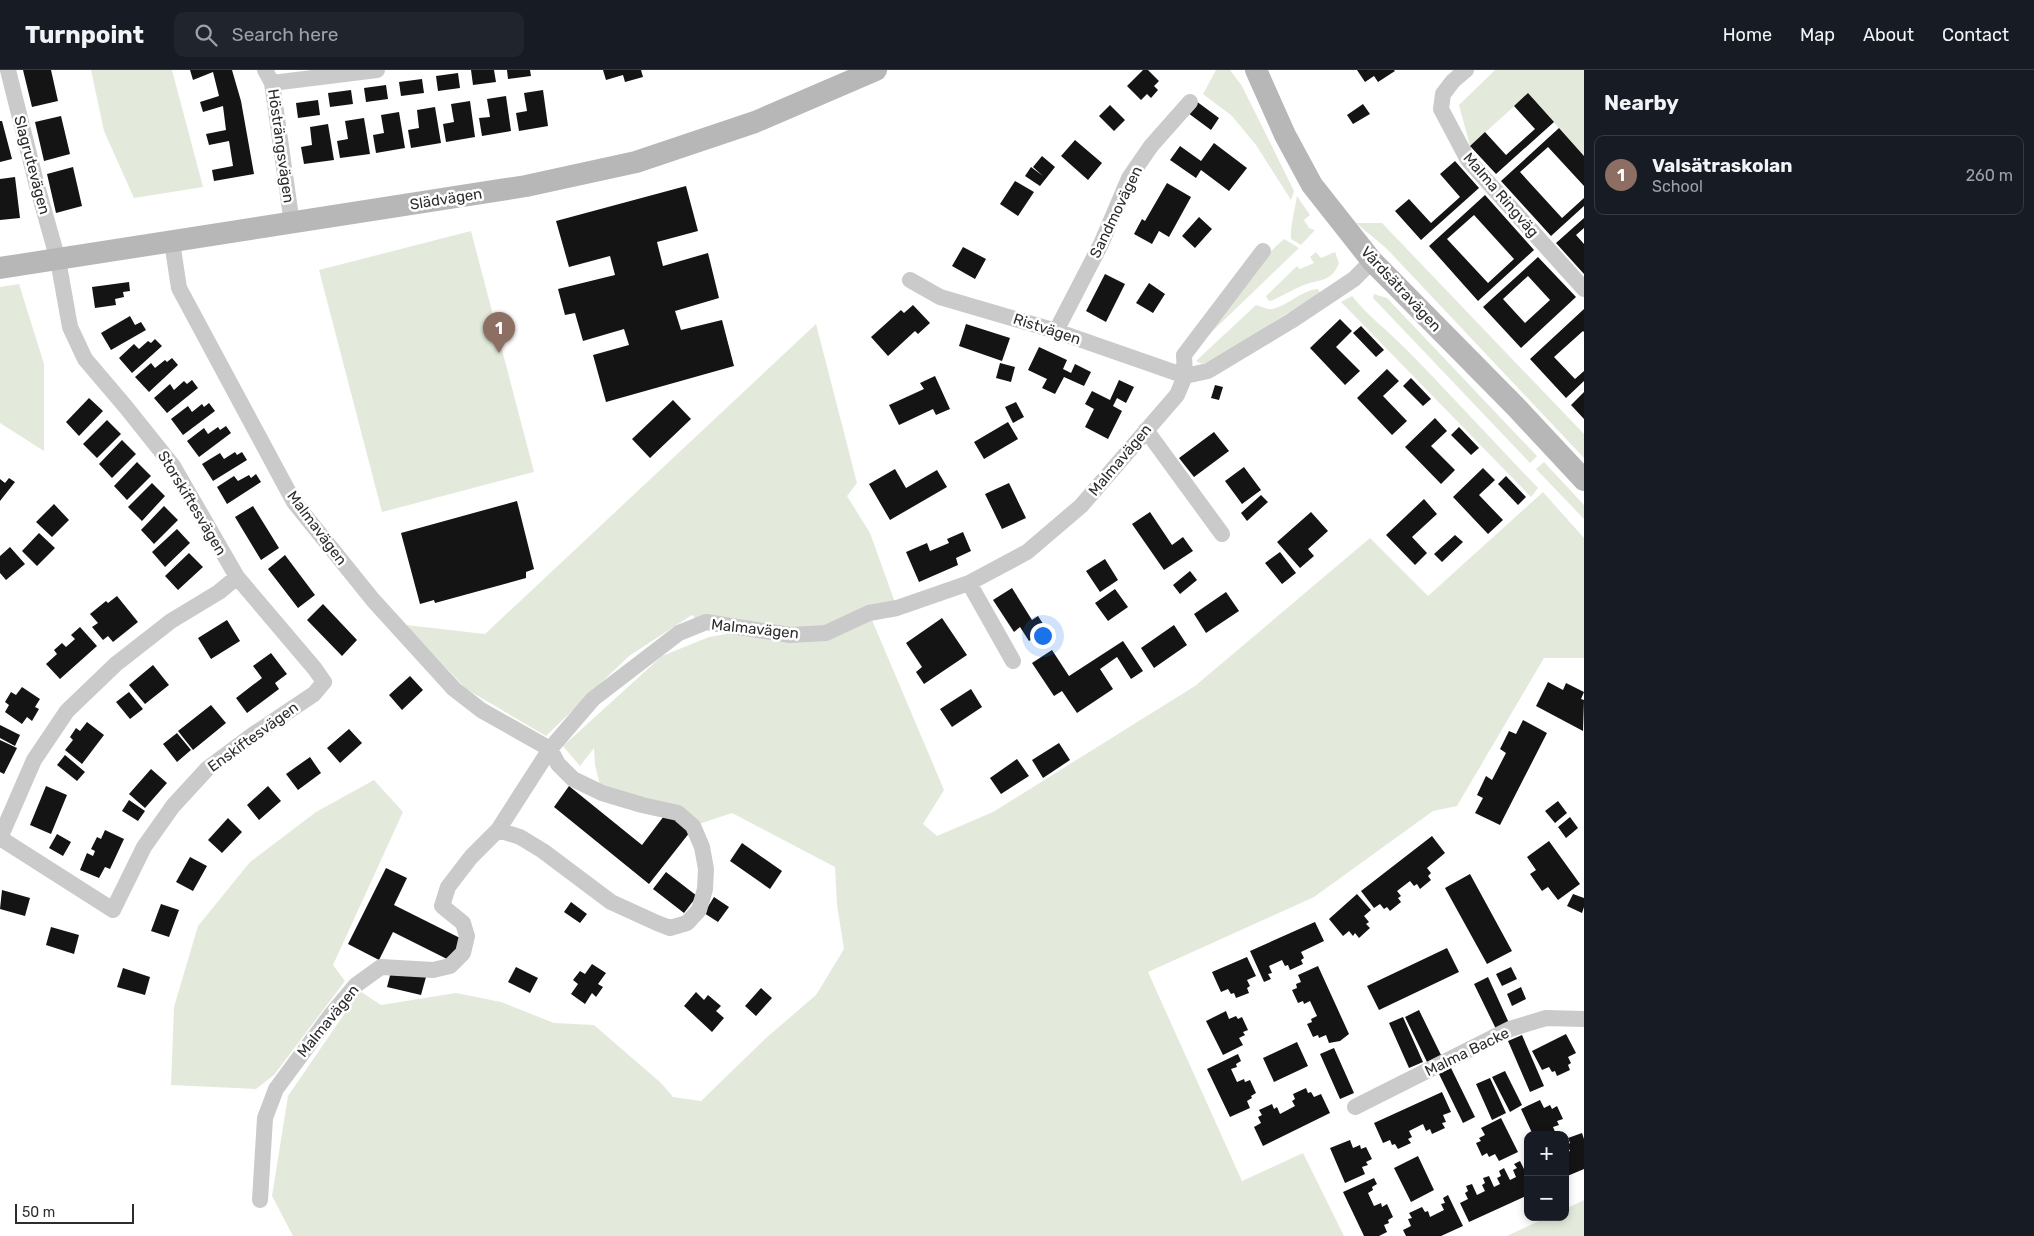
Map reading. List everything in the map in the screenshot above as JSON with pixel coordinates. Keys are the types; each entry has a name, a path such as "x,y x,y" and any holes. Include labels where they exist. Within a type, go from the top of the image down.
{"street":[{"name":"Slagrutevägen","path":"8,70 58,260"},
{"path":"269,77 377,70"},
{"name":"Slädvägen","path":"0,268 292,224 526,186 636,162 755,122 876,70"},
{"name":"Vårdsätravägen","path":"1256,70 1285,135 1312,185 1372,261 1508,399 1584,480"},
{"name":"Malma Ringväg","path":"1466,70 1453,81 1443,94 1441,109 1468,160 1584,289"},
{"name":"Hösträngsvägen","path":"269,77 292,224"},
{"name":"Sandmovägen","path":"1056,331 1101,244 1130,178 1151,146 1190,102"},
{"name":"Malmavägen","path":"172,242 179,288 294,502 373,600 454,689 481,710 550,749 558,764 573,779 634,803 678,813 693,826 702,847 706,869 699,910 687,923 670,928 611,902 520,837 498,830"},
{"name":"Malmavägen","path":"260,1200 265,1118 276,1089 330,1016 356,985 382,967 433,970 450,966 463,953 467,936 463,923 442,906 448,887 498,830 550,749 593,699 679,632 706,622 790,635 826,633 869,613 897,608 969,583 1027,552 1082,506 1176,395 1185,376 1184,355 1263,251"},
{"name":"Storskiftesvägen","path":"58,260 70,327 84,359 173,466 237,577 324,682"},
{"path":"1185,376 1208,372 1291,321 1354,279 1372,261"},
{"name":"Ristvägen","path":"910,280 940,297 1056,331 1185,376"},
{"path":"1146,430 1222,534"},
{"name":"Enskiftesvägen","path":"237,577 218,592 171,621 116,664 67,711 34,760 0,838 112,910 144,847 186,791 207,770 254,734 314,694 324,682"},
{"path":"969,583 1013,661"},
{"name":"Malma Backe","path":"1355,1107 1510,1029 1546,1018 1584,1019"}],"green space":[{"path":"91,70 172,70 203,187 134,198 104,131"},
{"path":"1216,70 1230,70 1242,86 1294,191 1291,200 1256,145 1232,116 1203,94"},
{"path":"1495,70 1584,70 1584,156 1528,94 1470,146 1459,105"},
{"path":"1297,196 1310,215 1304,220 1309,228 1315,230 1301,245 1291,239"},
{"path":"1356,223 1382,223 1584,434 1584,458 1386,248"},
{"path":"471,231 534,472 382,512 319,270"},
{"path":"1284,239 1299,248 1197,346 1257,272 1272,250"},
{"path":"1316,252 1321,258 1335,252 1339,263 1333,274 1271,301 1268,300 1266,296 1297,266 1300,269 1314,263 1310,257"},
{"path":"19,284 44,364 44,451 0,423 0,287"},
{"path":"1318,289 1320,293 1208,363 1202,364 1196,361 1256,305 1268,309 1274,308 1311,290"},
{"path":"1374,294 1387,298 1537,456 1530,463 1373,298"},
{"path":"1352,296 1423,366 1538,488 1531,497 1341,302"},
{"path":"816,324 857,483 847,496 870,533 897,608 872,620 944,790 923,824 937,836 993,812 1195,686 1370,538 1428,596 1543,492 1584,538 1584,658 1544,658 1457,806 1433,811 1314,897 1148,972 1242,1181 1303,1153 1344,1236 293,1236 272,1196 288,1096 360,991 381,1005 456,993 501,1002 554,1023 594,1025 661,1083 673,1097 701,1101 766,1038 816,995 844,949 837,905 835,867 732,813 693,826 602,793 595,765 594,748 580,766 563,746 662,656 709,637 749,630 702,624 692,615 629,656 546,736 466,689 406,625 485,634"},
{"path":"1544,462 1584,505 1584,519 1536,469"},
{"path":"374,780 403,812 333,965 345,981 274,1075 256,1089 171,1085 174,1007 198,926 250,862 316,812"},
{"path":"1584,1200 1584,1236 1507,1236 1539,1221 1569,1221 1569,1207"}],"building":[{"path":"23,70 51,70 58,101 32,107"},
{"path":"190,70 232,70 241,101 254,174 214,181 212,170 233,166 229,141 209,145 206,134 226,130 223,106 203,112 200,102 219,96 213,72 193,80"},
{"path":"471,70 494,70 496,82 473,85"},
{"path":"507,70 530,70 531,76 508,79"},
{"path":"603,70 641,70 643,77 625,82 623,75 606,80"},
{"path":"1143,70 1148,70 1159,81 1154,86 1158,90 1151,98 1147,94 1141,100 1127,86"},
{"path":"1357,70 1395,71 1378,82 1374,76 1365,82"},
{"path":"458,73 460,88 438,91 436,76"},
{"path":"422,79 424,93 401,96 399,82"},
{"path":"386,85 388,99 366,102 364,88"},
{"path":"351,90 353,104 330,107 328,93"},
{"path":"543,90 548,126 519,131 516,113 527,111 524,93"},
{"path":"1528,93 1554,122 1496,174 1470,146 1485,132 1506,155 1535,129 1514,106"},
{"path":"506,96 511,131 482,136 479,118 490,117 487,99"},
{"path":"318,100 320,115 298,118 296,103"},
{"path":"470,101 475,137 446,142 443,124 454,122 451,104"},
{"path":"1196,101 1219,118 1211,130 1188,113"},
{"path":"1363,104 1370,114 1353,124 1347,115"},
{"path":"1110,105 1125,120 1114,131 1099,116"},
{"path":"435,107 441,143 411,148 408,130 419,128 417,110"},
{"path":"399,112 405,148 376,153 373,135 384,133 381,115"},
{"path":"61,116 70,154 44,161 35,122"},
{"path":"364,118 370,154 340,158 337,141 348,139 345,121"},
{"path":"0,121 2,121 12,159 0,162"},
{"path":"328,124 334,160 304,164 301,147 312,145 310,127"},
{"path":"1559,128 1584,156 1584,186 1548,147 1520,172 1562,218 1584,198 1584,206 1551,236 1501,181"},
{"path":"1075,140 1102,163 1088,180 1061,156"},
{"path":"1214,143 1247,168 1229,191 1201,170 1196,178 1170,160 1180,146 1201,161"},
{"path":"1042,156 1055,167 1040,186 1025,176 1031,167 1043,176 1033,167"},
{"path":"1455,161 1479,188 1421,240 1395,211 1409,199 1431,223 1460,197 1440,174"},
{"path":"73,167 82,206 56,213 47,174"},
{"path":"15,177 20,218 0,220 0,179"},
{"path":"1015,181 1034,192 1018,216 1000,204"},
{"path":"1167,183 1191,197 1169,237 1159,231 1152,244 1134,234 1142,219 1145,221"},
{"path":"686,186 698,231 657,242 663,266 708,253 719,298 675,311 681,330 722,320 734,366 606,402 593,355 629,345 624,329 583,341 575,313 565,315 558,289 615,275 610,256 569,267 556,221"},
{"path":"1485,195 1534,250 1478,301 1429,246","holes":["1474,215 1514,259 1488,283 1447,239"]},
{"path":"1199,217 1212,229 1195,248 1182,236"},
{"path":"1584,218 1584,228 1576,235 1584,244 1584,274 1556,243"},
{"path":"963,247 986,259 975,279 952,266"},
{"path":"1538,257 1576,297 1521,348 1483,307","holes":["1528,276 1550,300 1525,323 1503,299"]},
{"path":"1105,274 1125,284 1106,322 1086,311"},
{"path":"129,282 130,291 123,292 124,297 115,299 116,305 95,308 92,287"},
{"path":"1149,283 1165,294 1153,313 1136,303"},
{"path":"913,305 930,323 918,334 915,331 888,356 871,337 901,310 904,313"},
{"path":"1584,309 1584,332 1554,357 1575,379 1584,371 1584,381 1566,398 1530,359"},
{"path":"130,316 135,325 141,322 146,330 111,350 101,333"},
{"path":"1340,319 1352,331 1336,347 1360,371 1345,385 1310,348"},
{"path":"966,324 1010,338 1002,361 959,346"},
{"path":"1361,326 1384,350 1376,357 1353,333"},
{"path":"155,339 162,346 132,373 119,358 134,344 139,349 148,341 151,343"},
{"path":"1039,347 1067,360 1063,369 1071,373 1075,364 1091,372 1084,386 1064,377 1055,394 1042,388 1047,379 1028,370"},
{"path":"172,358 178,365 149,392 135,377 151,363 155,368 165,360 167,362"},
{"path":"1000,363 1015,367 1011,382 996,378"},
{"path":"1387,369 1399,381 1383,396 1407,421 1392,435 1357,398"},
{"path":"935,376 950,409 936,415 933,409 899,425 889,405 924,389 920,383"},
{"path":"1411,378 1431,399 1423,406 1403,386"},
{"path":"192,380 198,388 167,413 154,398 170,384 174,390 184,381 187,384"},
{"path":"1119,380 1134,387 1126,403 1117,398 1113,406 1122,411 1108,439 1085,427 1094,409 1085,404 1092,391 1110,400"},
{"path":"1215,385 1223,387 1219,400 1211,398"},
{"path":"1584,392 1584,419 1571,405"},
{"path":"89,398 103,411 79,436 66,422"},
{"path":"673,400 691,419 650,458 632,439"},
{"path":"1016,402 1024,417 1013,423 1005,407"},
{"path":"209,403 215,411 183,435 171,419 188,406 192,412 202,404 204,407"},
{"path":"1435,418 1447,431 1431,446 1455,470 1441,484 1405,447"},
{"path":"107,420 121,434 97,458 83,444"},
{"path":"1008,422 1018,439 984,459 974,442"},
{"path":"226,426 231,433 199,457 187,441 204,428 208,434 218,427 220,430"},
{"path":"1459,427 1479,448 1471,455 1451,435"},
{"path":"1214,432 1229,451 1194,477 1179,458"},
{"path":"122,440 136,454 112,478 99,464"},
{"path":"235,452 237,455 242,452 247,460 213,481 202,464 220,453 224,459"},
{"path":"137,462 151,476 127,500 114,486"},
{"path":"1244,467 1261,490 1242,504 1225,481"},
{"path":"1483,468 1495,480 1479,495 1503,520 1488,534 1453,497"},
{"path":"895,469 906,488 937,470 947,487 890,520 869,484"},
{"path":"256,474 261,482 227,504 217,487 234,476 238,481 249,475 251,478"},
{"path":"1506,476 1526,497 1518,505 1498,484"},
{"path":"9,478 15,482 0,501 0,479 5,483"},
{"path":"152,483 165,496 142,521 128,507"},
{"path":"1009,483 1026,518 1002,529 985,494"},
{"path":"1261,495 1268,502 1247,521 1241,513"},
{"path":"1424,499 1437,514 1412,537 1427,553 1415,565 1386,535"},
{"path":"517,501 534,569 526,572 526,578 435,603 434,600 420,604 401,533"},
{"path":"54,504 69,520 52,537 36,522"},
{"path":"164,506 178,520 154,544 141,530"},
{"path":"253,506 279,548 261,560 235,517"},
{"path":"1150,512 1172,545 1183,537 1193,551 1164,570 1132,524"},
{"path":"1311,512 1328,531 1308,549 1314,556 1300,568 1277,542"},
{"path":"177,529 190,543 165,567 152,552"},
{"path":"963,532 971,551 956,558 958,565 919,582 906,552 927,543 930,551 949,543 947,539"},
{"path":"39,533 55,548 37,566 22,551"},
{"path":"1455,535 1463,542 1442,562 1434,554"},
{"path":"10,547 25,564 6,580 0,573 0,556"},
{"path":"1280,552 1296,573 1282,584 1265,563"},
{"path":"189,553 203,567 178,590 165,576"},
{"path":"285,555 315,595 298,608 268,569"},
{"path":"1105,559 1118,580 1100,592 1086,571"},
{"path":"1190,571 1197,580 1180,594 1173,585"},
{"path":"1012,588 1032,620 1038,616 1047,630 1029,641 1020,627 1014,632 993,600"},
{"path":"1115,589 1128,607 1108,621 1095,603"},
{"path":"1226,592 1239,611 1206,633 1194,614"},
{"path":"117,596 138,622 113,642 108,636 103,640 92,627 98,623 90,614 106,601 108,603"},
{"path":"323,604 357,640 342,656 307,620"},
{"path":"942,618 967,655 924,684 916,672 922,667 906,643"},
{"path":"227,620 240,641 211,659 198,638"},
{"path":"1174,625 1187,645 1154,668 1141,648"},
{"path":"80,627 97,646 60,679 46,664 57,654 54,650 62,643 66,647 75,639 71,635"},
{"path":"1123,641 1143,671 1131,679 1117,657 1100,669 1113,689 1077,713 1062,691 1054,696 1032,663 1052,650 1069,676"},
{"path":"271,653 287,674 275,683 279,689 247,713 236,698 262,678 253,666"},
{"path":"153,665 169,685 145,704 129,685"},
{"path":"410,676 423,690 402,710 389,695"},
{"path":"1548,682 1563,690 1566,683 1584,692 1581,699 1584,700 1583,731 1536,706"},
{"path":"22,687 40,699 35,707 39,709 32,721 27,717 22,724 5,712 9,705 5,702 11,692 16,695"},
{"path":"971,689 982,707 952,727 940,709"},
{"path":"129,692 143,709 130,719 116,702"},
{"path":"211,705 226,723 193,750 178,731"},
{"path":"1523,720 1547,733 1500,825 1475,813 1483,798 1477,795 1486,776 1492,780 1506,753 1500,749 1509,731 1516,734"},
{"path":"87,722 104,735 82,764 65,750 73,740 70,737 76,728 80,731"},
{"path":"0,725 20,735 15,746 0,738"},
{"path":"349,729 362,743 340,763 327,748"},
{"path":"177,733 191,750 177,762 163,744"},
{"path":"0,740 17,748 4,774 0,772"},
{"path":"1059,743 1070,760 1043,778 1032,760"},
{"path":"65,755 85,772 77,781 57,765"},
{"path":"310,757 321,773 298,790 286,774"},
{"path":"1017,759 1029,776 1001,794 990,778"},
{"path":"151,769 167,783 145,808 129,794"},
{"path":"46,786 67,795 51,834 30,825"},
{"path":"268,786 281,801 259,820 247,805"},
{"path":"569,786 642,845 667,812 690,832 649,884 554,807"},
{"path":"129,800 145,811 138,821 122,811"},
{"path":"1558,801 1567,813 1555,823 1545,811"},
{"path":"1570,817 1578,828 1566,838 1558,827"},
{"path":"228,818 242,832 222,853 208,840"},
{"path":"105,830 124,839 110,869 105,867 99,878 80,870 87,853 93,856 95,851 91,849 97,837 101,839"},
{"path":"57,834 71,842 63,856 49,848"},
{"path":"1432,836 1445,853 1427,868 1431,873 1428,876 1431,880 1420,889 1417,884 1414,886 1410,881 1397,891 1401,896 1398,898 1401,902 1390,911 1387,907 1384,909 1380,904 1374,908 1361,891"},
{"path":"1549,841 1580,884 1558,900 1548,887 1542,891 1530,874 1536,870 1527,857"},
{"path":"742,843 782,871 770,889 730,861"},
{"path":"190,857 207,866 193,891 176,882"},
{"path":"386,868 407,878 394,905 462,939 451,961 393,932 379,960 348,944"},
{"path":"666,872 697,896 684,913 653,889"},
{"path":"1470,874 1512,951 1487,964 1445,888"},
{"path":"2,890 30,898 25,916 0,909"},
{"path":"1357,894 1371,910 1364,916 1369,922 1366,924 1370,928 1359,938 1355,933 1353,936 1349,931 1343,936 1329,919"},
{"path":"1573,894 1584,898 1582,913 1567,906"},
{"path":"714,897 729,907 718,922 704,913"},
{"path":"571,902 587,914 580,923 564,912"},
{"path":"161,904 179,910 169,937 151,931"},
{"path":"1315,922 1324,941 1301,952 1304,958 1301,960 1303,964 1290,970 1288,965 1285,966 1282,960 1269,966 1272,973 1268,974 1271,979 1264,982 1250,951"},
{"path":"51,927 79,935 74,954 46,945"},
{"path":"1447,948 1459,972 1379,1010 1367,986"},
{"path":"1247,957 1256,976 1247,980 1250,986 1247,988 1249,993 1236,998 1234,993 1231,994 1228,989 1221,992 1212,972"},
{"path":"592,964 606,973 598,984 603,987 596,997 592,993 585,1004 571,994 578,984 573,980 580,971 585,974"},
{"path":"1318,966 1349,1034 1340,1041 1329,1043 1326,1035 1319,1038 1318,1035 1313,1037 1307,1024 1312,1022 1311,1019 1317,1016 1310,1001 1304,1004 1303,1001 1298,1003 1292,990 1297,988 1296,984 1301,982 1298,975"},
{"path":"516,967 538,978 530,993 508,982"},
{"path":"1511,967 1517,979 1502,986 1496,974"},
{"path":"123,968 150,977 145,995 117,987"},
{"path":"392,968 426,977 421,995 387,987"},
{"path":"1488,977 1509,1023 1496,1029 1474,984"},
{"path":"1521,987 1526,999 1512,1006 1507,994"},
{"path":"761,988 772,998 756,1016 745,1006"},
{"path":"696,992 704,1000 708,995 721,1006 716,1011 724,1018 712,1032 684,1006"},
{"path":"1419,1010 1441,1055 1427,1062 1405,1017"},
{"path":"1226,1011 1229,1019 1236,1016 1238,1019 1242,1017 1248,1030 1243,1032 1245,1035 1239,1038 1243,1045 1223,1055 1206,1021"},
{"path":"1403,1017 1423,1062 1409,1068 1389,1023"},
{"path":"1566,1034 1576,1053 1568,1057 1571,1063 1568,1065 1570,1070 1557,1076 1555,1071 1552,1072 1549,1067 1542,1070 1532,1051"},
{"path":"1522,1035 1544,1086 1530,1092 1508,1041"},
{"path":"1297,1042 1308,1066 1274,1082 1263,1058"},
{"path":"1334,1048 1354,1093 1340,1099 1320,1054"},
{"path":"1238,1054 1241,1061 1236,1064 1237,1067 1231,1069 1237,1082 1244,1079 1245,1082 1250,1080 1256,1093 1247,1101 1250,1108 1230,1117 1207,1069"},
{"path":"1451,1068 1475,1117 1463,1123 1439,1074"},
{"path":"1505,1071 1522,1105 1510,1112 1492,1077"},
{"path":"1490,1078 1506,1113 1492,1120 1476,1084"},
{"path":"1306,1088 1308,1093 1311,1092 1314,1097 1321,1094 1330,1113 1263,1146 1254,1127 1261,1123 1258,1117 1262,1115 1259,1110 1272,1104 1274,1109 1277,1107 1280,1114 1295,1106 1292,1101 1295,1099 1293,1094"},
{"path":"1442,1092 1451,1112 1443,1115 1446,1122 1442,1123 1445,1128 1432,1134 1430,1129 1426,1131 1423,1124 1409,1131 1412,1137 1408,1139 1411,1143 1398,1149 1395,1144 1392,1145 1390,1140 1383,1143 1374,1123"},
{"path":"1540,1100 1544,1108 1550,1105 1552,1109 1557,1106 1563,1119 1557,1121 1559,1125 1553,1127 1555,1131 1531,1131 1521,1109"},
{"path":"1501,1118 1518,1152 1499,1161 1495,1154 1489,1157 1487,1153 1482,1156 1476,1143 1481,1141 1479,1138 1485,1135 1481,1128"},
{"path":"1582,1133 1584,1139 1584,1169 1569,1175 1570,1143 1569,1138"},
{"path":"1350,1140 1353,1148 1360,1145 1361,1149 1366,1147 1372,1159 1366,1162 1368,1165 1362,1167 1365,1174 1345,1183 1330,1148"},
{"path":"1418,1156 1434,1190 1411,1202 1394,1168"},
{"path":"1520,1161 1524,1169 1524,1197 1469,1222 1460,1203 1468,1199 1465,1193 1468,1191 1466,1186 1472,1184 1477,1195 1485,1191 1482,1185 1485,1183 1483,1178 1489,1176 1494,1187 1500,1184 1497,1178 1501,1176 1499,1171 1504,1168 1510,1180 1516,1177 1513,1170 1517,1168 1514,1164"},
{"path":"1374,1178 1377,1184 1368,1193 1374,1206 1381,1203 1382,1207 1387,1204 1393,1217 1388,1220 1389,1223 1384,1225 1387,1232 1379,1236 1364,1236 1343,1192"},
{"path":"1448,1195 1463,1226 1441,1236 1406,1236 1403,1230 1411,1226 1408,1219 1412,1218 1409,1213 1422,1207 1425,1212 1428,1211 1430,1217 1444,1210 1441,1204 1445,1203 1443,1198"}],"place":[{"name":"Valsätraskolan","path":"499,353"}]}
